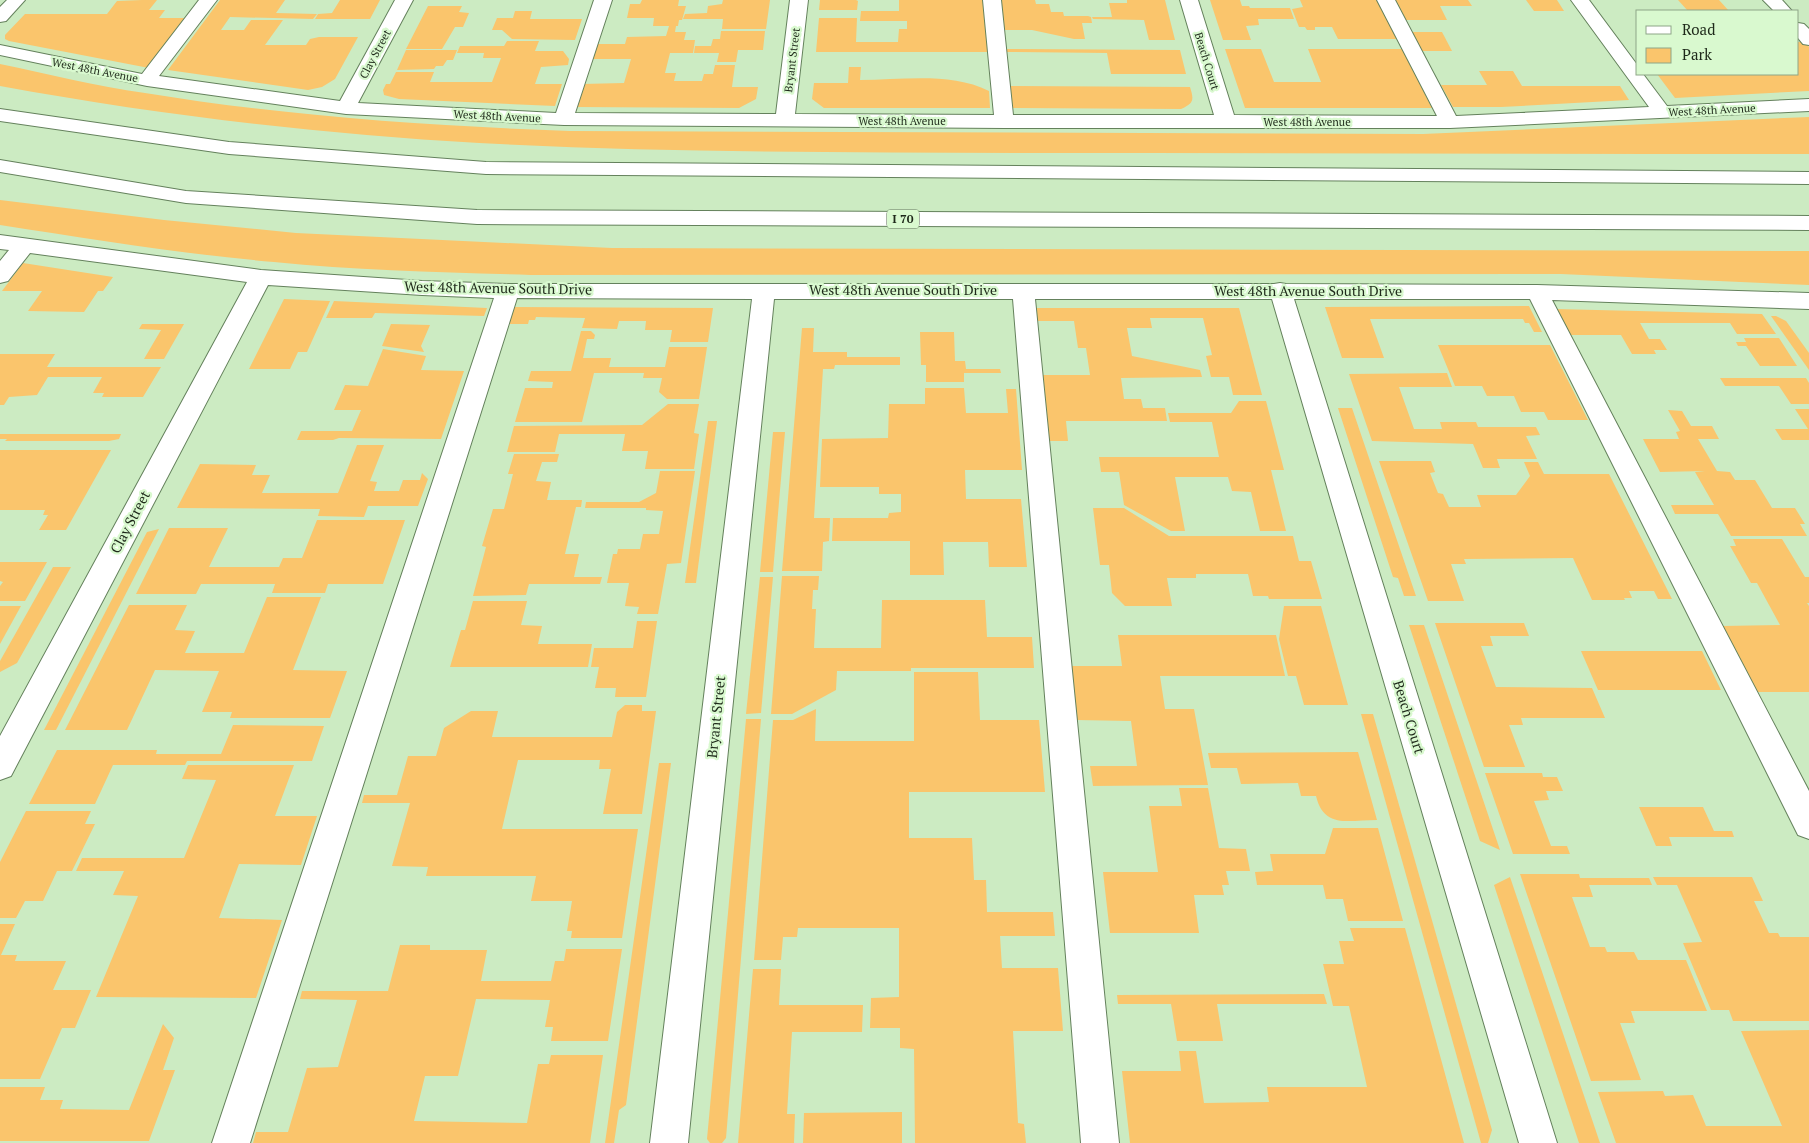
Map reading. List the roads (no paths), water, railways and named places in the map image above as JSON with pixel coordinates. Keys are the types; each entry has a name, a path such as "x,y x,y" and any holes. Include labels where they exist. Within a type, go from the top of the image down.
{"main road":[{"path":"0,17 16,0"},
{"path":"147,80 208,0"},
{"name":"Clay Street","path":"346,108 404,0"},
{"path":"564,119 603,0"},
{"name":"Bryant Street","path":"785,121 799,0"},
{"path":"992,0 1004,122"},
{"name":"Beach Court","path":"1189,0 1226,122"},
{"path":"1386,0 1450,122"},
{"path":"1580,0 1662,112"},
{"path":"1772,0 1781,10"},
{"path":"1799,29 1809,40"},
{"name":"West 48th Avenue","path":"0,50 147,80 346,108 564,119 1004,122 1450,122 1809,105"},
{"path":"0,115 228,148 486,168 1809,178"},
{"name":"I 70","path":"1,166 186,197 476,217 1809,223"},
{"name":"West 48th Avenue South Drive","path":"0,242 23,247 261,277 422,288 508,291 1280,290 1537,292 1806,304"},
{"path":"0,276 23,247"},
{"name":"Clay Street","path":"0,766 261,277"},
{"name":"Bryant Street","path":"669,1143 764,290"},
{"path":"1023,290 1100,1143"},
{"name":"Beach Court","path":"1280,290 1538,1143"},
{"path":"231,1143 508,291"},
{"path":"1537,292 1809,824"}]}
